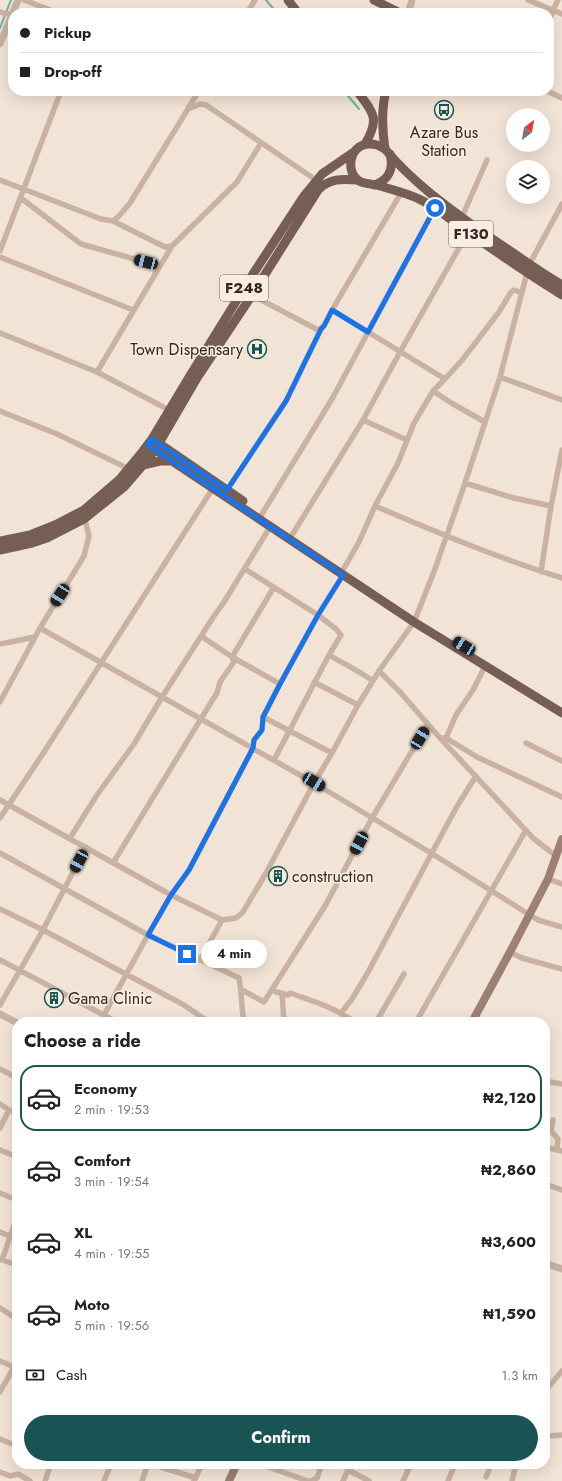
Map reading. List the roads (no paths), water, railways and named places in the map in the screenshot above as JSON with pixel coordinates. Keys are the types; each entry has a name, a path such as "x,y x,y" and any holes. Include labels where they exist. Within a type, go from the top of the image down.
{"main road":[{"path":"288,0 294,8"},
{"path":"374,0 390,8"},
{"path":"361,96 374,121 373,128 365,144"},
{"path":"374,185 382,182 388,177 392,162 387,152 383,113 385,96"},
{"path":"358,180 353,174 351,167 351,159 354,152 365,144 372,143 379,145 387,152"},
{"name":"F248","path":"0,550 47,538 84,515 124,487 143,465 169,410 272,254 316,180 322,174 354,152"},
{"name":"F130","path":"387,152 415,180 446,206 562,295"},
{"name":"F248","path":"0,541 30,535 84,515 168,428 197,378 252,294 272,254 324,184 339,179 358,180"},
{"name":"F130","path":"358,180 366,184 401,193 423,201 468,232 528,269 562,285"},
{"path":"168,428 167,440 174,458 213,488 270,527 485,666 562,713"},
{"path":"153,444 227,490 292,535 343,573"},
{"path":"143,465 174,458"},
{"path":"415,620 562,706"},
{"path":"475,1017 548,879 561,842"},
{"path":"229,1481 234,1469"}],"street":[{"path":"11,8 18,0"},
{"path":"24,0 45,8"},
{"path":"528,0 548,8"},
{"path":"0,44 6,14"},
{"path":"0,251 59,96"},
{"path":"113,221 130,203 188,109 194,96"},
{"path":"188,109 200,104 206,106 316,180"},
{"path":"97,372 172,246 238,182 261,143"},
{"path":"462,217 487,160"},
{"path":"0,180 101,219 113,221 165,247 172,246"},
{"path":"227,490 286,401 321,329 401,193"},
{"path":"21,198 81,244 159,266"},
{"path":"0,800 171,895 222,920 236,918 243,912 358,705 379,671 415,620 465,483 500,377 528,269 562,205"},
{"path":"262,514 332,398 435,208"},
{"path":"292,535 363,420 468,232"},
{"path":"0,257 133,310"},
{"path":"103,1015 171,895 189,870 253,748 254,740 262,730 263,717 280,684 359,542 374,506 398,463 414,423 433,391 463,359 499,312 511,292 514,290 522,293"},
{"path":"252,294 318,330 321,329"},
{"path":"332,310 445,379"},
{"path":"0,333 97,372 169,410"},
{"path":"500,377 562,400"},
{"path":"433,391 452,404 485,422"},
{"path":"0,411 57,434 129,469"},
{"path":"363,420 407,440"},
{"path":"541,572 551,506 562,450"},
{"path":"465,483 514,498 551,506"},
{"path":"0,818 10,805 213,488"},
{"path":"374,506 446,537 519,565 562,578"},
{"path":"0,702 40,628 87,550 90,536 84,515"},
{"path":"70,838 97,795 134,744 162,697 245,569 270,527"},
{"path":"245,569 318,615 336,629 341,635 314,682 274,760"},
{"path":"113,863 217,693 220,682 234,662 232,657 274,587"},
{"path":"40,628 314,782 538,920 562,927"},
{"path":"201,636 232,657 280,684"},
{"path":"0,644 35,638"},
{"path":"329,655 351,666 356,671 373,681"},
{"path":"443,738 473,690 485,666"},
{"path":"379,671 443,738 533,838 556,856"},
{"path":"314,682 358,705"},
{"path":"263,717 332,753"},
{"path":"242,990 264,1002 326,906 372,818 428,724"},
{"path":"443,738 477,757 562,797"},
{"path":"526,743 562,761"},
{"path":"341,1013 352,999 367,974 431,853 476,776"},
{"path":"419,1017 526,830"},
{"path":"0,1005 43,930 86,847"},
{"path":"0,853 148,935 239,978 242,990 243,1017"},
{"path":"548,879 562,884"},
{"path":"0,909 43,930 184,1005 202,1017"},
{"path":"200,960 222,920"},
{"path":"510,952 522,958 562,969"},
{"path":"0,960 107,1017"},
{"path":"379,1017 404,974"},
{"path":"273,989 276,992 288,995 290,993 322,1004 347,1017"},
{"path":"282,993 284,1017"},
{"path":"0,1014 12,1020"},
{"path":"0,1069 12,1075"},
{"path":"550,1082 562,1084"},
{"path":"0,1104 12,1111"},
{"path":"0,1128 9,1110"},
{"path":"550,1148 560,1150 558,1139 551,1131 553,1120"},
{"path":"0,1150 12,1155"},
{"path":"550,1186 562,1190"},
{"path":"0,1193 12,1198"},
{"path":"12,1231 1,1260 12,1263"},
{"path":"0,1232 10,1237"},
{"path":"550,1265 562,1269"},
{"path":"0,1308 12,1316"},
{"path":"0,1361 12,1366"},
{"path":"550,1385 562,1371"},
{"path":"0,1392 12,1373"},
{"path":"550,1436 562,1436"},
{"path":"0,1439 12,1444"},
{"path":"45,1481 49,1469"},
{"path":"104,1481 109,1469"},
{"path":"142,1481 146,1469"},
{"path":"165,1469 195,1480 200,1469"},
{"path":"274,1469 308,1481"},
{"path":"311,1481 317,1478 320,1469"},
{"path":"402,1481 408,1469"},
{"path":"448,1481 453,1469"},
{"path":"486,1478 489,1469"},
{"path":"512,1481 515,1469"},
{"path":"343,1481 348,1470 369,1481"},
{"path":"0,1472 10,1476 18,1474 30,1481"}],"waterway":[{"path":"0,28 11,0"},
{"path":"266,0 273,8"},
{"path":"348,96 359,109"}],"place":[{"name":"Azare Bus Station","path":"444,110"},
{"name":"Town Dispensary","path":"257,349"},
{"name":"construction","path":"278,876"},
{"name":"Gama Clinic","path":"54,998"}]}
